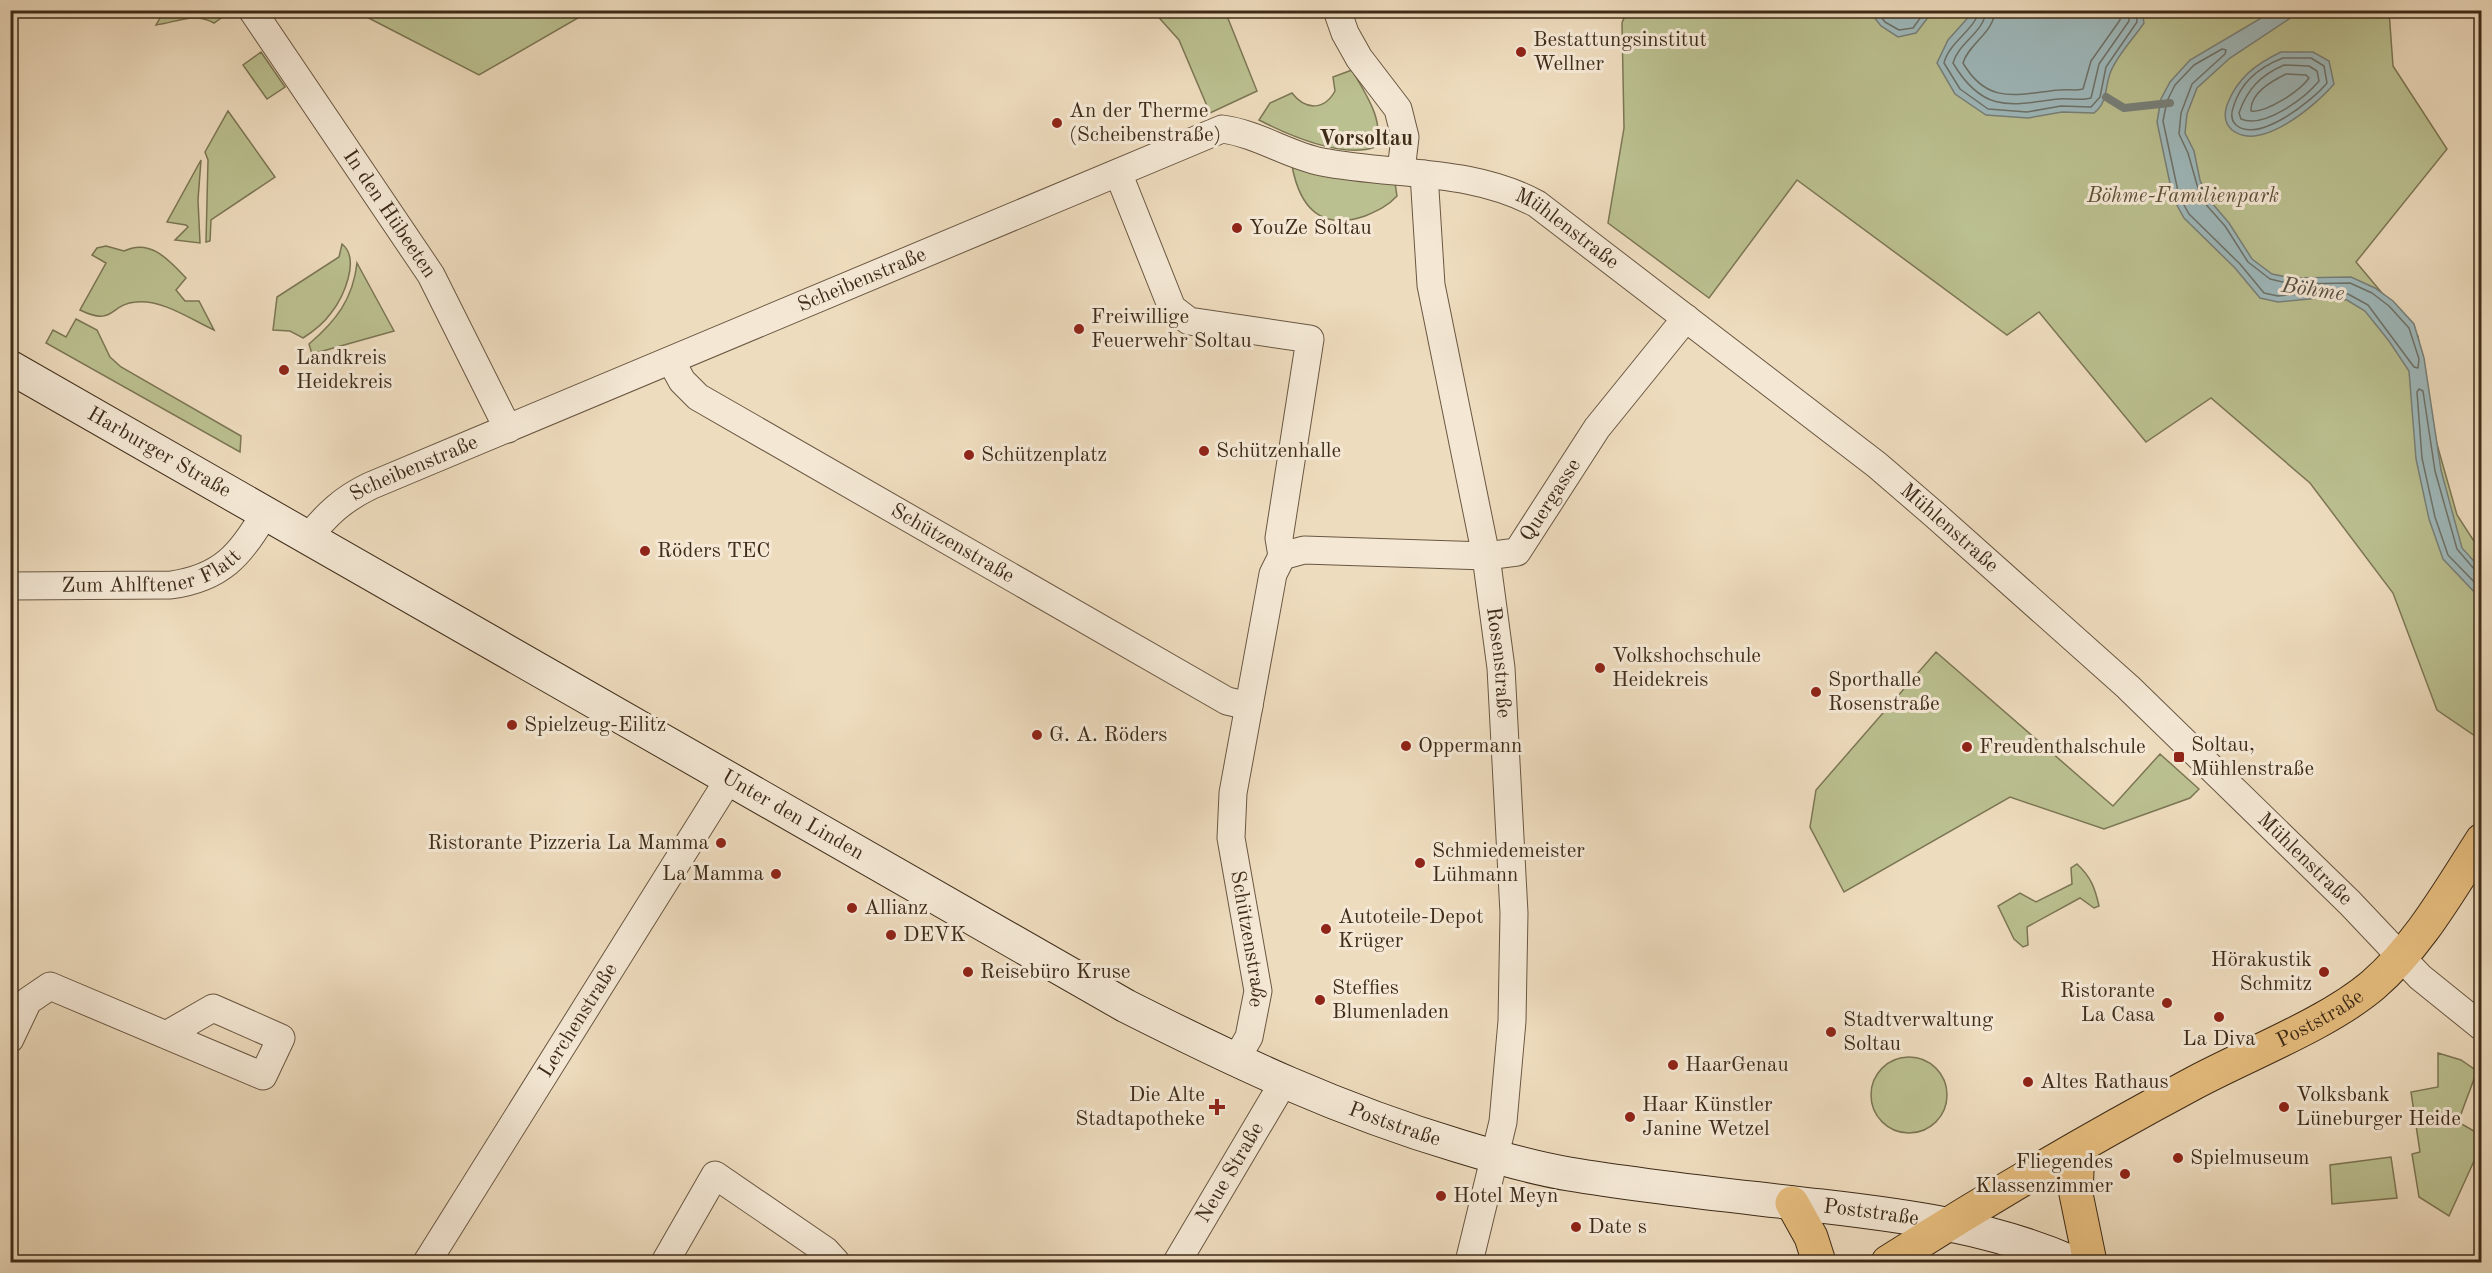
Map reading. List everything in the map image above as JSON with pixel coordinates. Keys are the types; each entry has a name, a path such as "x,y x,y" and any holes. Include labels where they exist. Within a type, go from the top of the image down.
{"main road":[{"name":"Harburger Straße","path":"10,367 308,538"},
{"name":"Unter den Linden","path":"308,538 1126,1006 1283,1083"},
{"name":"Poststraße","path":"1283,1083 1406,1130 1495,1156 1578,1176 1899,1215 1949,1224 2078,1148 2192,1084 2347,1003 2372,986 2416,940 2481,840"},
{"path":"2078,1148 2076,1194 2091,1263"},
{"path":"1792,1203 1812,1237 1820,1263"},
{"path":"1887,1263 1949,1224 1993,1234 2071,1263"}],"street":[{"name":"In den Hübeeten","path":"252,10 431,275 508,429"},
{"name":"Rosenstraße","path":"1337,10 1345,33 1359,58 1398,109 1405,137 1422,174 1431,285 1486,555 1501,668 1514,913 1512,1022 1503,1122 1469,1263"},
{"name":"Scheibenstraße","path":"308,538 328,512 347,497 1119,175 1222,129 1262,138 1324,162 1422,174"},
{"name":"Mühlenstraße","path":"1422,174 1495,185 1537,204 1877,465 2119,679 2350,903 2401,958 2481,1027"},
{"name":"Schützenstraße","path":"1119,175 1172,308 1189,321 1310,339 1279,538 1282,556 1273,574 1233,794 1231,838 1258,990 1249,1036 1235,1061"},
{"name":"Quergasse","path":"1282,556 1304,550 1486,555 1517,552 1597,428 1686,318"},
{"name":"Schützenstraße","path":"672,361 682,381 698,397 1227,701 1249,706"},
{"name":"Zum Ahlftener Flatt","path":"10,586 171,585 195,582 214,573 235,557 266,513"},
{"name":"Lerchenstraße","path":"427,1263 729,779"},
{"path":"10,1039 28,1001 50,986 166,1035"},
{"name":"Neue Straße","path":"1177,1263 1283,1083"},
{"path":"664,1263 715,1175 826,1251 836,1263"}],"green space":[{"path":"164,11 231,11 214,23 193,18 156,25"},
{"path":"355,11 590,11 479,75"},
{"path":"1153,11 1225,11 1257,91 1210,113 1179,40"},
{"name":"Böhme-Familienpark","path":"1627,11 2389,11 2393,66 2447,149 2356,262 2418,336 2431,423 2457,515 2481,552 2481,740 2437,710 2393,593 2310,483 2211,398 2146,442 2039,312 2007,335 1797,180 1709,298 1608,223 1624,128 1622,23"},
{"path":"261,52 285,87 267,99 243,65"},
{"path":"1352,70 1376,117 1378,137 1375,147 1362,150 1332,148 1300,138 1259,120 1270,103 1292,93 1303,103 1320,105 1331,98 1335,91 1333,77"},
{"path":"228,111 275,177 211,220 210,241 206,242 208,160 205,152"},
{"path":"201,160 198,200 200,243 175,240 188,227 167,222"},
{"path":"1292,166 1395,183 1397,196 1378,210 1365,216 1350,220 1325,218 1307,204 1301,194"},
{"path":"342,244 350,259 350,268 345,289 328,317 303,338 290,331 273,330 277,297 339,257"},
{"path":"106,246 124,251 142,247 151,249 166,258 186,278 176,290 185,301 199,301 214,330 166,307 146,302 127,304 100,316 80,310 106,263 92,255 97,248"},
{"path":"357,263 394,331 312,354 309,344 342,308 352,288"},
{"path":"76,319 97,330 110,357 121,367 241,436 240,452 46,343 53,330 66,337"},
{"path":"1936,652 2113,806 2160,754 2199,789 2190,798 2104,829 2010,797 1844,892 1810,827 1816,790"},
{"path":"2077,864 2092,883 2099,906 2094,908 2080,898 2027,927 2028,945 2023,947 2014,939 1998,906 2020,893 2036,902 2072,884 2071,868"},
{"path":"2438,1053 2461,1060 2477,1071 2458,1122 2474,1131 2479,1150 2449,1216 2419,1197 2412,1154 2420,1152 2411,1092 2438,1087"},
{"path":"1909,1057 1923,1060 1936,1068 1944,1081 1947,1095 1944,1109 1936,1122 1923,1130 1909,1133 1895,1130 1882,1122 1874,1109 1871,1095 1874,1081 1882,1068 1895,1060"},
{"path":"2391,1157 2397,1198 2332,1204 2330,1165"}],"water":[{"path":"1869,11 1933,11 1916,33 1898,37 1881,26"},
{"path":"1974,11 2142,11 2144,23 2114,65 2102,104 2094,113 2062,112 2028,118 1986,115 1955,94 1937,63 1948,40"},
{"name":"Böhme","path":"2273,11 2301,11 2230,58 2197,88 2187,114 2185,133 2194,151 2200,180 2206,196 2229,223 2252,259 2272,274 2291,278 2351,277 2375,288 2393,301 2414,324 2424,358 2441,470 2462,548 2481,569 2481,599 2443,559 2429,519 2416,459 2409,371 2389,341 2365,311 2347,300 2319,298 2278,302 2260,298 2235,268 2184,218 2173,198 2157,122 2161,99 2170,82 2190,60"},
{"path":"2281,52 2313,52 2329,61 2334,84 2315,103 2273,131 2258,135 2244,135 2232,130 2226,121 2225,112 2236,87 2248,73"}],"waterway":[{"path":"2106,97 2124,108 2170,103"}],"place":[{"name":"Bestattungsinstitut Wellner","path":"1521,52"},
{"name":"An der Therme (Scheibenstraße)","path":"1057,123"},
{"name":"YouZe Soltau","path":"1237,228"},
{"name":"Freiwillige Feuerwehr Soltau","path":"1079,329"},
{"name":"Landkreis Heidekreis","path":"284,370"},
{"name":"Schützenhalle","path":"1204,451"},
{"name":"Schützenplatz","path":"969,455"},
{"name":"Röders TEC","path":"645,551"},
{"name":"Volkshochschule Heidekreis","path":"1600,668"},
{"name":"Sporthalle Rosenstraße","path":"1816,692"},
{"name":"Spielzeug-Eilitz","path":"512,725"},
{"name":"G. A. Röders","path":"1037,735"},
{"name":"Oppermann","path":"1406,746"},
{"name":"Freudenthalschule","path":"1967,747"},
{"name":"Soltau, Mühlenstraße","path":"2179,757"},
{"name":"Ristorante Pizzeria La Mamma","path":"721,843"},
{"name":"Schmiedemeister Lühmann","path":"1420,863"},
{"name":"La Mamma","path":"776,874"},
{"name":"Allianz","path":"852,908"},
{"name":"Autoteile-Depot Krüger","path":"1326,929"},
{"name":"DEVK","path":"891,935"},
{"name":"Reisebüro Kruse","path":"968,972"},
{"name":"Hörakustik Schmitz","path":"2324,972"},
{"name":"Steffies Blumenladen","path":"1320,1000"},
{"name":"Ristorante La Casa","path":"2167,1003"},
{"name":"La Diva","path":"2219,1017"},
{"name":"Stadtverwaltung Soltau","path":"1831,1032"},
{"name":"HaarGenau","path":"1673,1065"},
{"name":"Altes Rathaus","path":"2028,1082"},
{"name":"Die Alte Stadtapotheke","path":"1217,1107"},
{"name":"Volksbank Lüneburger Heide","path":"2284,1107"},
{"name":"Haar Künstler Janine Wetzel","path":"1630,1117"},
{"name":"Spielmuseum","path":"2178,1158"},
{"name":"Fliegendes Klassenzimmer","path":"2125,1174"},
{"name":"Hotel Meyn","path":"1441,1196"},
{"name":"Date s","path":"1576,1227"}],"district":[{"name":"Vorsoltau","path":"1366,139"}]}
